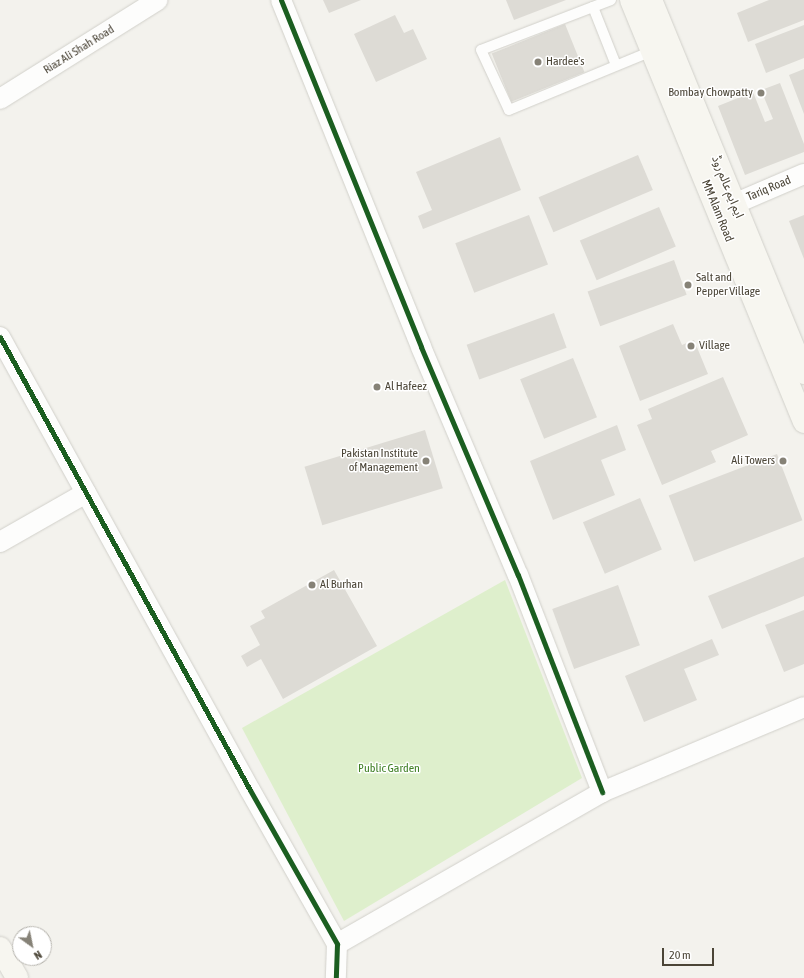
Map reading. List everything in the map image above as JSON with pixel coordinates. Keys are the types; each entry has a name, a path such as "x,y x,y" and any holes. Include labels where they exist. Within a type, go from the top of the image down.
{"street":[{"name":"Riaz Ali Shah Road","path":"0,99 158,0"},
{"path":"281,0 421,347 518,575 602,792"},
{"name":"MM Alam Road","path":"631,0 804,422"},
{"name":"ایم ایم عالم روڈ","path":"651,0 804,373"},
{"name":"Tariq Road","path":"734,204 804,174"},
{"path":"0,336 337,944 336,978"},
{"path":"0,542 86,493"},
{"path":"337,944 602,792 804,707"},
{"path":"0,948 17,978"}],"lane":[{"path":"611,0 481,50 509,110 652,51"},
{"path":"593,7 616,65"}],"green space":[{"name":"Public Garden","path":"505,580 582,778 344,921 242,728"}],"building":[{"path":"323,0 361,0 329,13"},
{"path":"506,0 566,0 514,20"},
{"path":"769,0 804,0 804,20 748,42 737,13"},
{"path":"395,15 404,33 413,29 427,59 376,82 354,34"},
{"name":"Hardee's","path":"565,24 584,72 511,102 492,54"},
{"path":"804,25 804,58 766,73 755,44"},
{"path":"804,69 804,114 789,75"},
{"path":"780,83 804,144 804,152 745,175 718,106 753,92 765,122 773,119 761,90"},
{"path":"500,137 521,190 423,229 418,216 432,210 416,172"},
{"path":"638,155 653,190 553,232 539,197"},
{"path":"659,207 676,247 597,280 580,241"},
{"path":"529,215 548,264 474,293 455,243"},
{"path":"804,215 804,259 789,221"},
{"path":"674,260 687,295 600,326 588,291"},
{"path":"554,313 567,348 479,380 467,345"},
{"path":"673,324 682,345 694,340 708,374 640,401 619,346"},
{"path":"573,358 597,417 544,439 520,379"},
{"path":"723,377 748,435 711,451 716,462 662,485 637,425 652,419 648,409"},
{"path":"617,425 626,450 601,460 615,495 553,520 530,461"},
{"path":"425,430 443,488 322,525 305,467"},
{"path":"777,454 802,520 694,562 669,496"},
{"path":"640,498 662,550 605,574 583,522"},
{"path":"804,557 804,596 722,629 708,596"},
{"path":"334,570 377,646 283,699 261,659 247,667 241,656 260,645 250,626 265,618 261,611"},
{"path":"618,585 640,645 574,669 552,609"},
{"path":"804,610 804,664 784,672 765,625"},
{"path":"712,639 719,655 684,669 697,700 644,722 625,676"}],"cycle path":[{"path":"281,0 421,347 518,575 602,792"},
{"path":"0,337 250,790 337,944 336,978"}],"place":[{"name":"Hardee's","path":"538,62"},
{"name":"Bombay Chowpatty","path":"761,93"},
{"name":"Salt and Pepper Village","path":"688,285"},
{"name":"Village","path":"691,346"},
{"name":"Al Hafeez","path":"377,387"},
{"name":"Pakistan Institute of Management","path":"426,461"},
{"name":"Ali Towers","path":"783,461"},
{"name":"Al Burhan","path":"312,585"}]}
